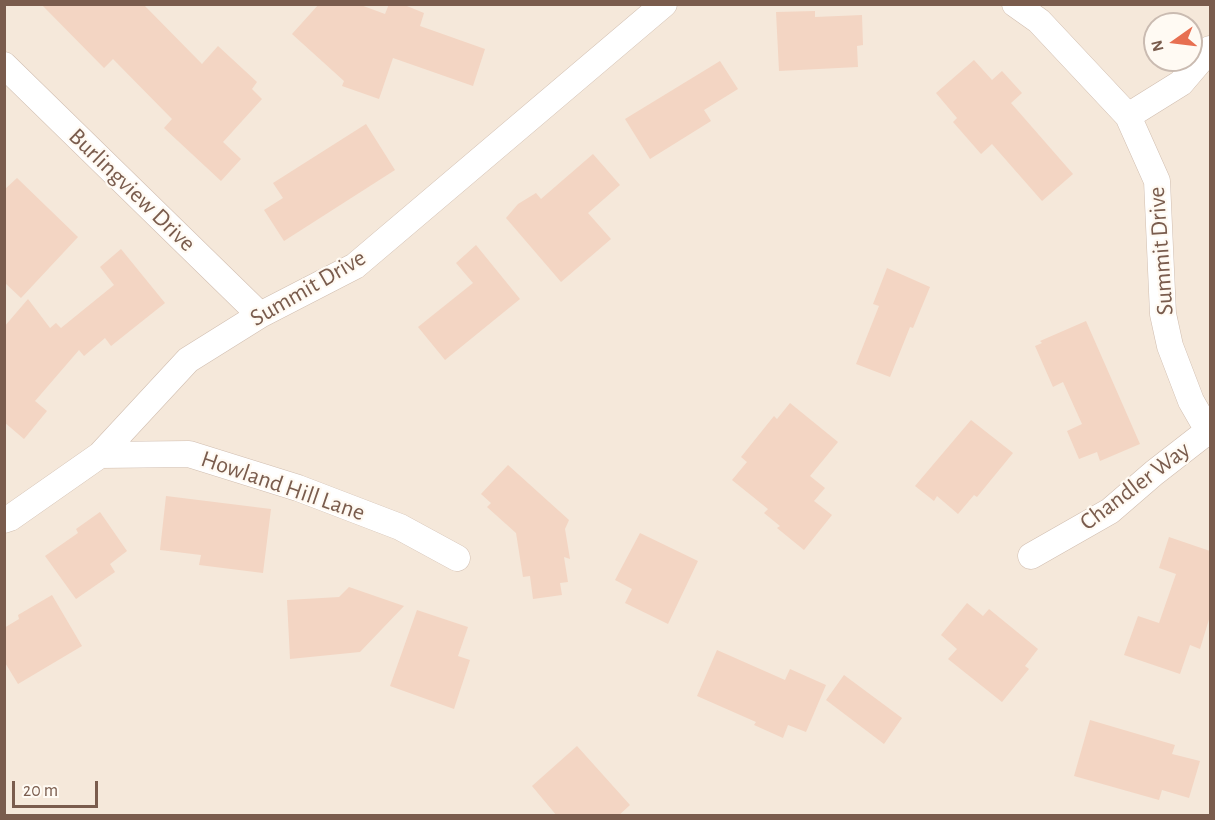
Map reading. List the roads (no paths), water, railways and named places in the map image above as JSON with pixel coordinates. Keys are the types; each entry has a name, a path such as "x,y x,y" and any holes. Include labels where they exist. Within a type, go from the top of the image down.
{"street":[{"name":"Summit Drive","path":"4,520 99,455 188,360 260,315 355,266 664,4"},
{"name":"Summit Drive","path":"1015,4 1039,21 1128,116 1157,181 1163,314 1170,346 1191,401 1209,433"},
{"path":"1128,116 1181,83 1210,49"},
{"name":"Burlingview Drive","path":"4,65 260,315"},
{"name":"Chandler Way","path":"1030,556 1110,511 1154,472 1209,433"},
{"name":"Howland Hill Lane","path":"99,455 189,454 298,488 390,523 457,558"}]}
